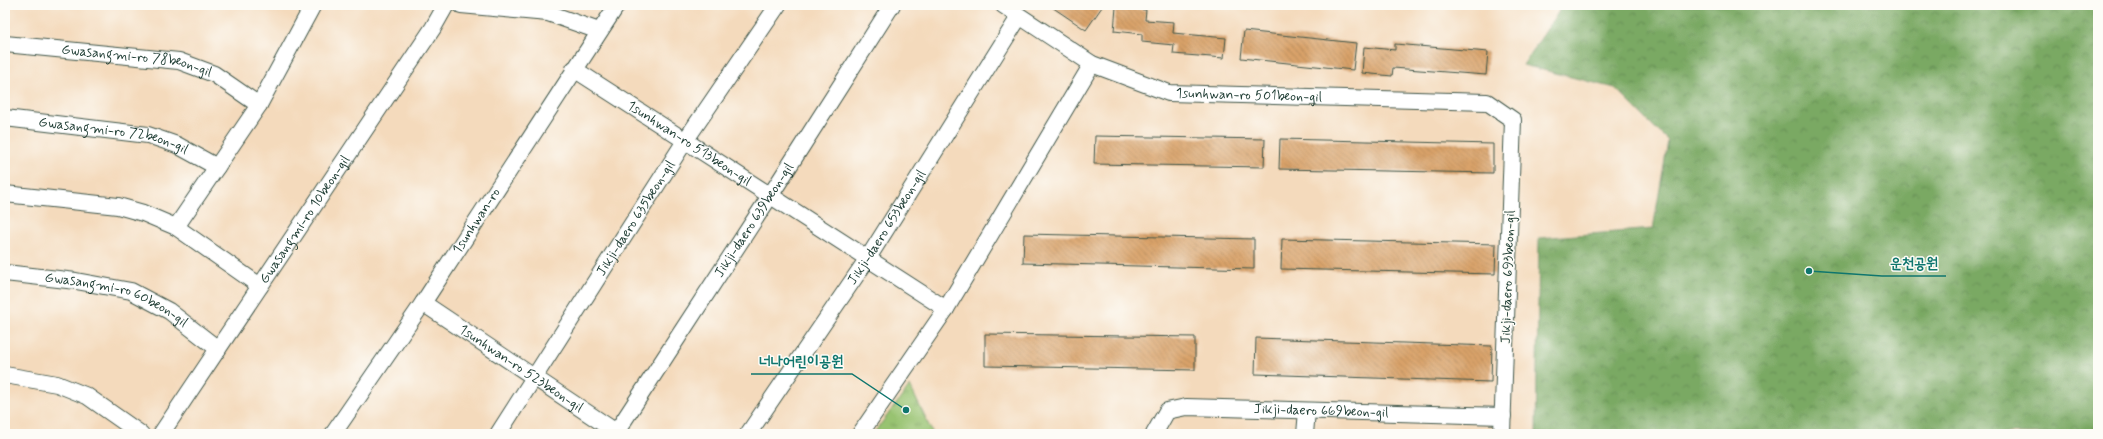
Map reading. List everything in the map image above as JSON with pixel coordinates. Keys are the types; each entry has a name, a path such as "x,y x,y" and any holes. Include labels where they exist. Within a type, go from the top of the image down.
{"street":[{"path":"176,227 258,105 312,5"},
{"name":"Gwasangmi-ro 10beon-gil","path":"161,434 348,157 433,28 446,5"},
{"path":"461,5 548,13 599,31"},
{"name":"1sunhwan-ro","path":"334,434 423,303 617,5"},
{"name":"Jikji-daero 635beon-gil","path":"498,434 685,141 778,5"},
{"name":"Jikji-daero 639beon-gil","path":"617,433 892,5"},
{"name":"1sunhwan-ro 501beon-gil","path":"1003,5 1092,64 1169,93 1487,102 1513,120"},
{"name":"Jikji-daero 653beon-gil","path":"748,434 868,258 1019,17"},
{"name":"Gwasangmi-ro 78beon-gil","path":"5,44 179,61 214,74 258,105"},
{"path":"860,434 946,309 1092,64"},
{"name":"1sunhwan-ro 513beon-gil","path":"574,69 946,309"},
{"name":"Gwasangmi-ro 72beon-gil","path":"5,118 148,135 177,145 217,167"},
{"name":"Jikji-daero 693beon-gil","path":"1502,434 1513,120"},
{"path":"5,194 118,206 143,213 176,227 260,286"},
{"name":"Gwasangmi-ro 60beon-gil","path":"5,273 76,281 131,291 169,311 218,349"},
{"name":"1sunhwan-ro 523beon-gil","path":"423,303 617,433"},
{"path":"5,375 57,384 87,396 142,434"},
{"name":"Jikji-daero 669beon-gil","path":"1154,434 1167,411 1186,407 1503,416"},
{"path":"1305,434 1307,411"}],"green space":[{"path":"1563,5 2098,5 2098,434 1536,434 1539,238 1653,229 1668,141 1615,88 1523,65"},
{"path":"910,386 933,434 873,434"}],"building":[{"path":"1049,5 1099,5 1102,7 1086,30"},
{"path":"1116,7 1146,10 1145,20 1174,22 1173,33 1226,38 1224,58 1173,54 1174,45 1142,42 1142,34 1114,31"},
{"path":"1244,31 1356,43 1353,70 1241,58"},
{"path":"1395,44 1488,52 1486,75 1393,68 1392,76 1362,73 1364,47 1395,50"},
{"path":"1095,136 1265,139 1264,167 1094,164"},
{"path":"1280,139 1493,144 1493,173 1279,169"},
{"path":"1024,234 1254,239 1254,269 1023,263"},
{"path":"1282,239 1496,244 1495,274 1281,269"},
{"path":"985,334 1195,337 1195,370 985,366"},
{"path":"1256,338 1492,346 1491,382 1255,374"}],"place":[{"name":"운천공원","path":"1809,271"},
{"name":"너나어린이공원","path":"906,410"}]}
